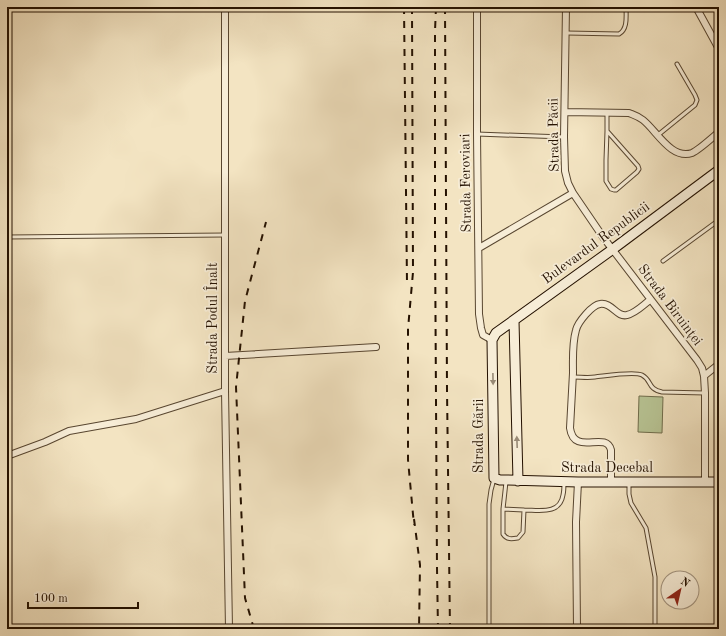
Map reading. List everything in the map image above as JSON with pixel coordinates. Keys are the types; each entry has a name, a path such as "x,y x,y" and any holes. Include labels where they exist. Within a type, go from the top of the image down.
{"street":[{"name":"Strada Podul Înalt","path":"225,7 225,391 229,629"},
{"name":"Strada Feroviari","path":"477,7 478,248 573,193"},
{"name":"Strada Păcii","path":"566,7 564,137 565,170 568,183 573,193 613,249"},
{"path":"696,7 719,49"},
{"path":"565,112 628,113 635,115 643,120 676,152 684,154 692,153 719,132"},
{"name":"Bulevardul Republicii","path":"492,340 496,333 613,249 719,170"},
{"path":"478,248 480,321 483,335 492,340"},
{"name":"Strada Biruinței","path":"613,249 702,368 705,393 705,481"},
{"path":"610,482 611,450 608,445 601,442 576,441 571,434 573,352 576,330 587,313 597,305 606,304 618,314 624,316 634,312 650,300"},
{"path":"514,321 518,480"},
{"name":"Strada Gării","path":"492,340 494,478"},
{"path":"225,356 376,347"},
{"path":"704,376 719,364"},
{"path":"7,456 45,442 69,431 136,419 225,391"},
{"name":"Strada Decebal","path":"494,478 500,480 564,482 719,482"},
{"path":"577,629 576,522 578,482"}],"lane":[{"path":"566,33 619,34 624,31 626,26 626,7"},
{"path":"658,135 695,105 697,100 677,64"},
{"path":"607,113 606,181 611,189 616,190 639,170 638,166 607,131"},
{"path":"477,134 564,137"},
{"path":"662,261 719,220"},
{"path":"7,238 225,235"},
{"path":"572,377 594,377 632,373 641,374 646,378 651,386 662,392 705,393"},
{"name":"Strada Gării","path":"489,629 489,504 494,478"},
{"path":"506,480 503,509 503,534 505,537 510,539 518,538 522,532 524,510"},
{"path":"503,509 550,510 556,508 562,501 564,495 564,482"},
{"path":"629,482 631,503 646,528 655,577 655,629"}],"green space":[{"path":"639,396 663,397 662,433 638,432"}],"railway":[{"path":"404,7 407,283"},
{"path":"412,7 413,272 408,329 408,460 414,525"},
{"path":"436,7 435,231 438,629"},
{"path":"445,7 450,629"},
{"path":"254,629 245,598 236,387 245,301 266,222"},
{"path":"414,519 420,565 419,629"}]}
